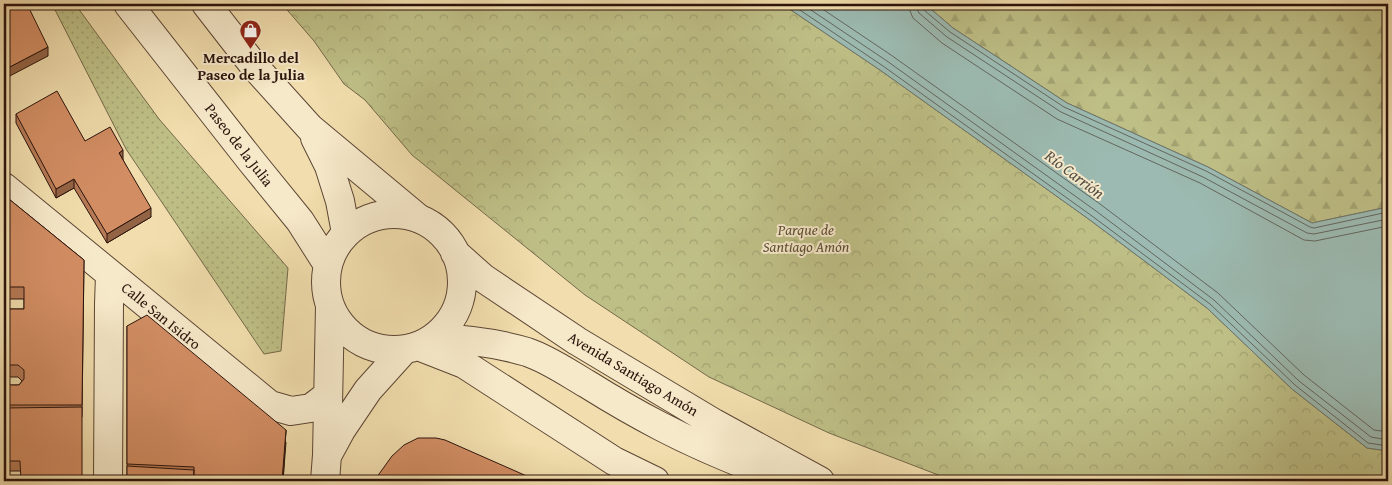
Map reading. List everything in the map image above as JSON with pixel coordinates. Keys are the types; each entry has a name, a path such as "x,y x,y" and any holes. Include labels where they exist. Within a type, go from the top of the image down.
{"street":[{"name":"Paseo de la Julia","path":"128,4 300,221 328,265"},
{"path":"206,4 255,67 310,128 418,218 434,226 446,238 455,253 461,276 460,300 450,321 418,345 368,390 341,430 326,468"},
{"path":"310,128 330,166 340,201 346,233"},
{"name":"Calle San Isidro","path":"4,187 270,405 291,412 311,408 328,396"},
{"path":"326,468 330,306 325,286 328,265 334,248 346,233 362,222 380,215 399,214 418,218"},
{"name":"Avenida Santiago Amón","path":"455,253 483,278 577,341 714,423 820,481"},
{"path":"108,481 110,275"},
{"path":"330,306 342,326 359,341 381,349 418,345 464,364 614,461 655,481"},
{"name":"Avenida Santiago Amón","path":"418,345 452,338 528,353 559,368 662,427 729,459 788,481"}],"green space":[{"path":"52,4 75,4 159,119 288,268 281,351 264,354 126,149"},
{"name":"Parque de Santiago Amón","path":"282,4 782,4 880,70 1090,220 1207,308 1292,389 1367,448 1388,451 1388,481 954,481 829,433 709,377 585,295 412,155 365,100 344,84 314,41"},
{"path":"925,4 1388,4 1388,207 1312,223 1208,167 1067,103 953,28"}],"water":[{"name":"Río Carrión","path":"782,4 925,4 953,28 1067,103 1208,167 1312,223 1388,207 1388,451 1367,448 1292,389 1207,308 1090,220 880,70"}],"building":[{"path":"4,4 27,4 48,47 4,70"},
{"path":"57,91 85,141 110,127 123,150 119,153 151,208 107,234 74,179 56,189 16,114"},
{"path":"4,195 84,260 82,405 4,405 4,385 19,385 24,379 24,370 18,365 4,365 4,309 24,309 24,287 4,287"},
{"path":"147,315 286,430 282,481 194,481 194,467 127,464 127,326"},
{"path":"82,407 82,481 21,481 20,461 4,461 4,408"},
{"path":"418,438 445,440 538,481 374,481 392,456 404,445"},
{"path":"127,466 194,470 193,481 127,481"}],"place":[{"name":"Mercadillo del Paseo de la Julia","path":"251,49"}]}
